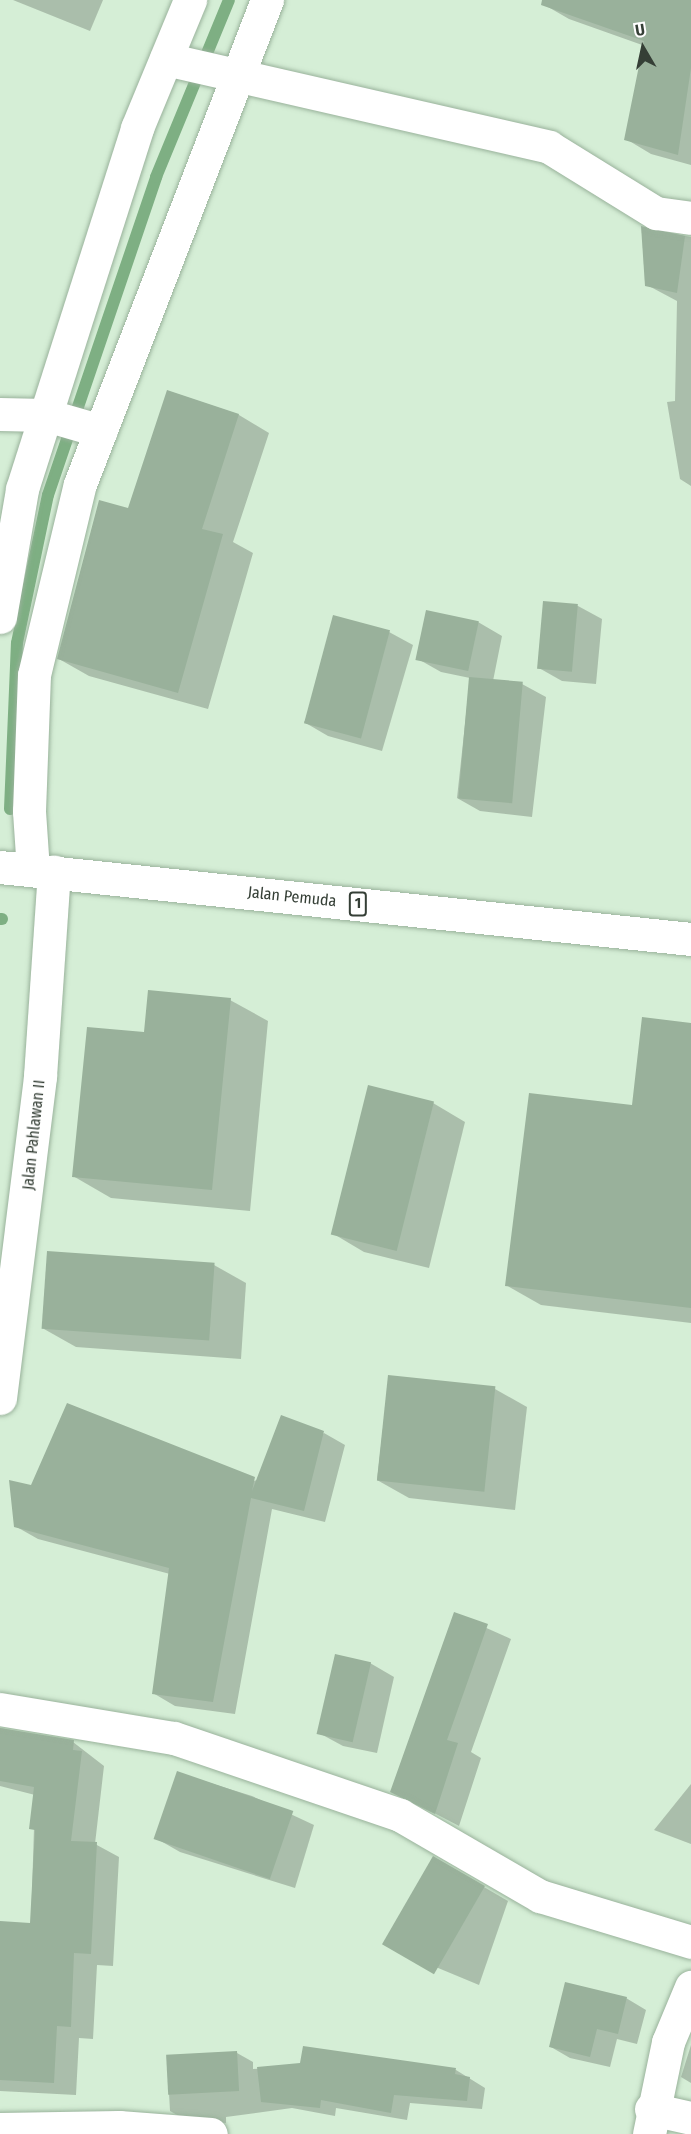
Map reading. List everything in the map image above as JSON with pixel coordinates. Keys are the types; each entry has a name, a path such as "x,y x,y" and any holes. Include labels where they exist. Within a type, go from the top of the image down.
{"main road":[{"path":"74,422 138,128 179,60 190,0"},
{"path":"0,617 22,489 74,422 267,0"},
{"path":"179,60 549,147 656,213 691,218"},
{"path":"0,414 74,422"},
{"name":"Jalan Pahlawan II","path":"0,1398 40,1076 28,869 34,675 80,484 74,422"},
{"name":"Jalan Pemuda","path":"28,869 691,939"},
{"path":"0,1709 174,1738 400,1815 540,1896 691,1942"},
{"path":"691,1987 668,2042 650,2121 691,2118"},
{"path":"0,2129 119,2127 211,2134"}],"building":[{"path":"542,0 691,0 691,68 678,155 624,140 644,41 541,5"},
{"path":"641,226 685,236 677,293 645,286"},
{"path":"167,390 239,414 202,529 223,534 178,693 57,659 99,500 128,508"},
{"path":"543,601 578,604 572,672 537,669"},
{"path":"426,610 479,621 468,671 415,660"},
{"path":"333,615 390,630 361,738 304,723"},
{"path":"469,677 523,682 512,803 458,799"},
{"path":"148,990 231,998 212,1190 72,1177 87,1027 144,1032"},
{"path":"642,1017 691,1023 691,1308 505,1286 529,1093 632,1105"},
{"path":"368,1085 434,1101 397,1251 331,1234"},
{"path":"47,1251 215,1263 209,1341 42,1329"},
{"path":"388,1375 495,1386 484,1492 377,1480"},
{"path":"67,1403 255,1477 252,1491 281,1415 324,1431 304,1511 251,1498 213,1702 152,1694 169,1568 14,1527 9,1480 31,1485"},
{"path":"454,1612 488,1624 447,1740 458,1743 435,1814 390,1792"},
{"path":"335,1654 371,1662 353,1742 317,1734"},
{"path":"0,1728 74,1740 73,1750 82,1751 71,1841 97,1842 91,1954 74,1953 71,2027 57,2026 54,2083 0,2080 0,1921 30,1923 35,1830 29,1829 34,1787 0,1781"},
{"path":"177,1771 293,1811 270,1879 154,1839"},
{"path":"433,1856 485,1886 434,1974 382,1944"},
{"path":"565,1982 627,1997 618,2034 597,2029 590,2057 549,2047"},
{"path":"303,2046 456,2068 455,2074 470,2077 467,2101 394,2095 391,2113 321,2100 320,2108 261,2102 257,2067 300,2063"},
{"path":"237,2051 239,2091 168,2095 166,2055"}],"waterway":[{"path":"10,809 17,643 48,495 156,177 229,0"}]}
